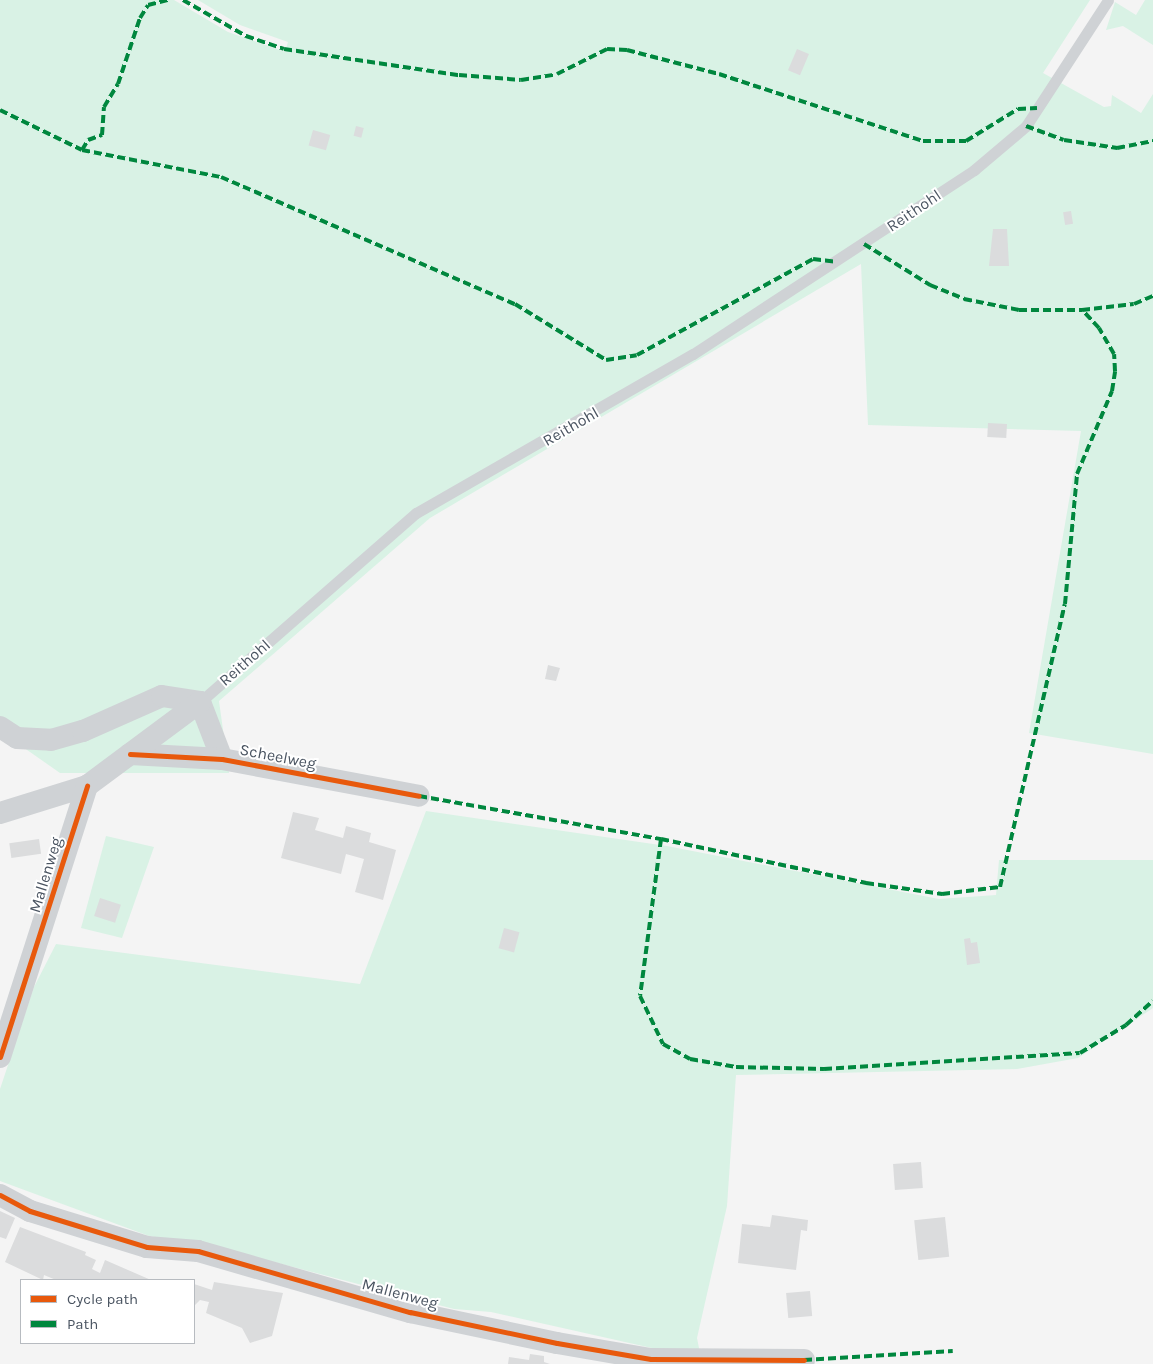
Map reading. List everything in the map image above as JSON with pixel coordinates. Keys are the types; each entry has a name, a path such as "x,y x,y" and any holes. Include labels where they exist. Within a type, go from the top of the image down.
{"street":[{"path":"0,727 18,738 51,740 84,731 162,696 200,702"},
{"name":"Reithohl","path":"0,813 87,786 200,702"},
{"name":"Scheelweg","path":"200,702 222,759"},
{"name":"Scheelweg","path":"130,754 222,759 419,796"},
{"name":"Mallenweg","path":"0,1057 87,786"},
{"name":"Mallenweg","path":"0,1195 30,1211 147,1247 198,1250 410,1312 557,1343 651,1359 804,1360"}],"lane":[{"name":"Reithohl","path":"200,702 416,514 693,354 974,170 1026,126 1108,0"}],"green space":[{"path":"0,0 174,0 228,32 285,52 288,42 240,25 198,0 1090,0 1043,73 1104,107 1111,106 1112,95 1141,113 1153,94 1153,754 1029,733 1081,431 868,425 861,264 430,518 219,701 229,773 60,773 0,731"},
{"path":"1145,0 1153,0 1153,45 1123,26 1106,30 1115,2 1136,15"},
{"path":"426,811 667,846 939,899 996,895 999,860 1153,860 1153,1008 1078,1058 1017,1069 736,1075 727,1206 697,1338 700,1353 674,1353 491,1312 454,1309 224,1249 149,1236 0,1181 0,1089 34,987 56,944 360,984"},
{"path":"106,836 154,847 122,938 81,928"}],"building":[{"path":"797,49 809,54 800,75 788,70"},
{"path":"356,126 364,128 361,138 354,136"},
{"path":"313,130 330,135 326,150 309,145"},
{"path":"1071,211 1073,224 1065,225 1063,212"},
{"path":"993,229 1007,229 1009,266 989,266"},
{"path":"988,423 1007,424 1006,438 987,437"},
{"path":"548,665 560,668 556,681 545,679"},
{"path":"293,812 319,818 315,830 343,838 346,826 371,833 369,842 396,850 383,900 355,892 364,859 346,854 341,874 281,858"},
{"path":"39,839 41,854 11,858 9,843"},
{"path":"100,898 121,905 115,923 94,916"},
{"path":"504,928 519,932 514,952 499,948"},
{"path":"970,938 971,943 977,942 980,963 967,965 964,939"},
{"path":"921,1162 923,1188 895,1190 893,1164"},
{"path":"0,1211 15,1218 6,1239 0,1237"},
{"path":"772,1215 808,1220 807,1231 801,1230 796,1270 738,1263 742,1224 770,1227"},
{"path":"945,1217 949,1257 918,1260 914,1220"},
{"path":"20,1227 86,1252 85,1255 96,1260 92,1269 100,1273 105,1260 149,1279 54,1279 44,1275 43,1279 41,1279 5,1262"},
{"path":"214,1282 283,1293 272,1336 250,1343 242,1328 206,1313 209,1302 200,1300 195,1305 195,1284 212,1290"},
{"path":"810,1291 812,1316 788,1318 786,1293"},
{"path":"530,1354 544,1356 544,1362 550,1364 508,1364 509,1357 529,1360"}],"marked path":[{"path":"82,150 88,140 102,135 104,107 118,84 140,18 148,5 168,0"},
{"path":"183,0 246,36 284,49 459,75 521,80 557,74 607,49 627,50 719,74 923,141 966,141 1018,109 1037,108"},
{"path":"0,110 82,150 221,177 515,304 606,360 637,355 813,259 836,262"},
{"path":"1026,126 1064,140 1117,148 1153,141"},
{"path":"864,244 930,285 964,299 1019,310 1082,310 1134,304 1153,296"},
{"path":"661,839 866,883 942,894 1000,887 1065,604 1077,474 1112,391 1115,371 1114,354 1099,328 1082,310"},
{"path":"419,796 661,839 640,996 663,1044 690,1059 736,1067 824,1069 1080,1053 1126,1025 1153,1001"},
{"path":"804,1360 953,1351"}],"cycle path":[{"path":"130,754 222,759 419,796"},
{"path":"0,1057 87,786"},
{"path":"0,1195 30,1211 147,1247 198,1251 410,1312 557,1343 651,1359 804,1360"}]}
